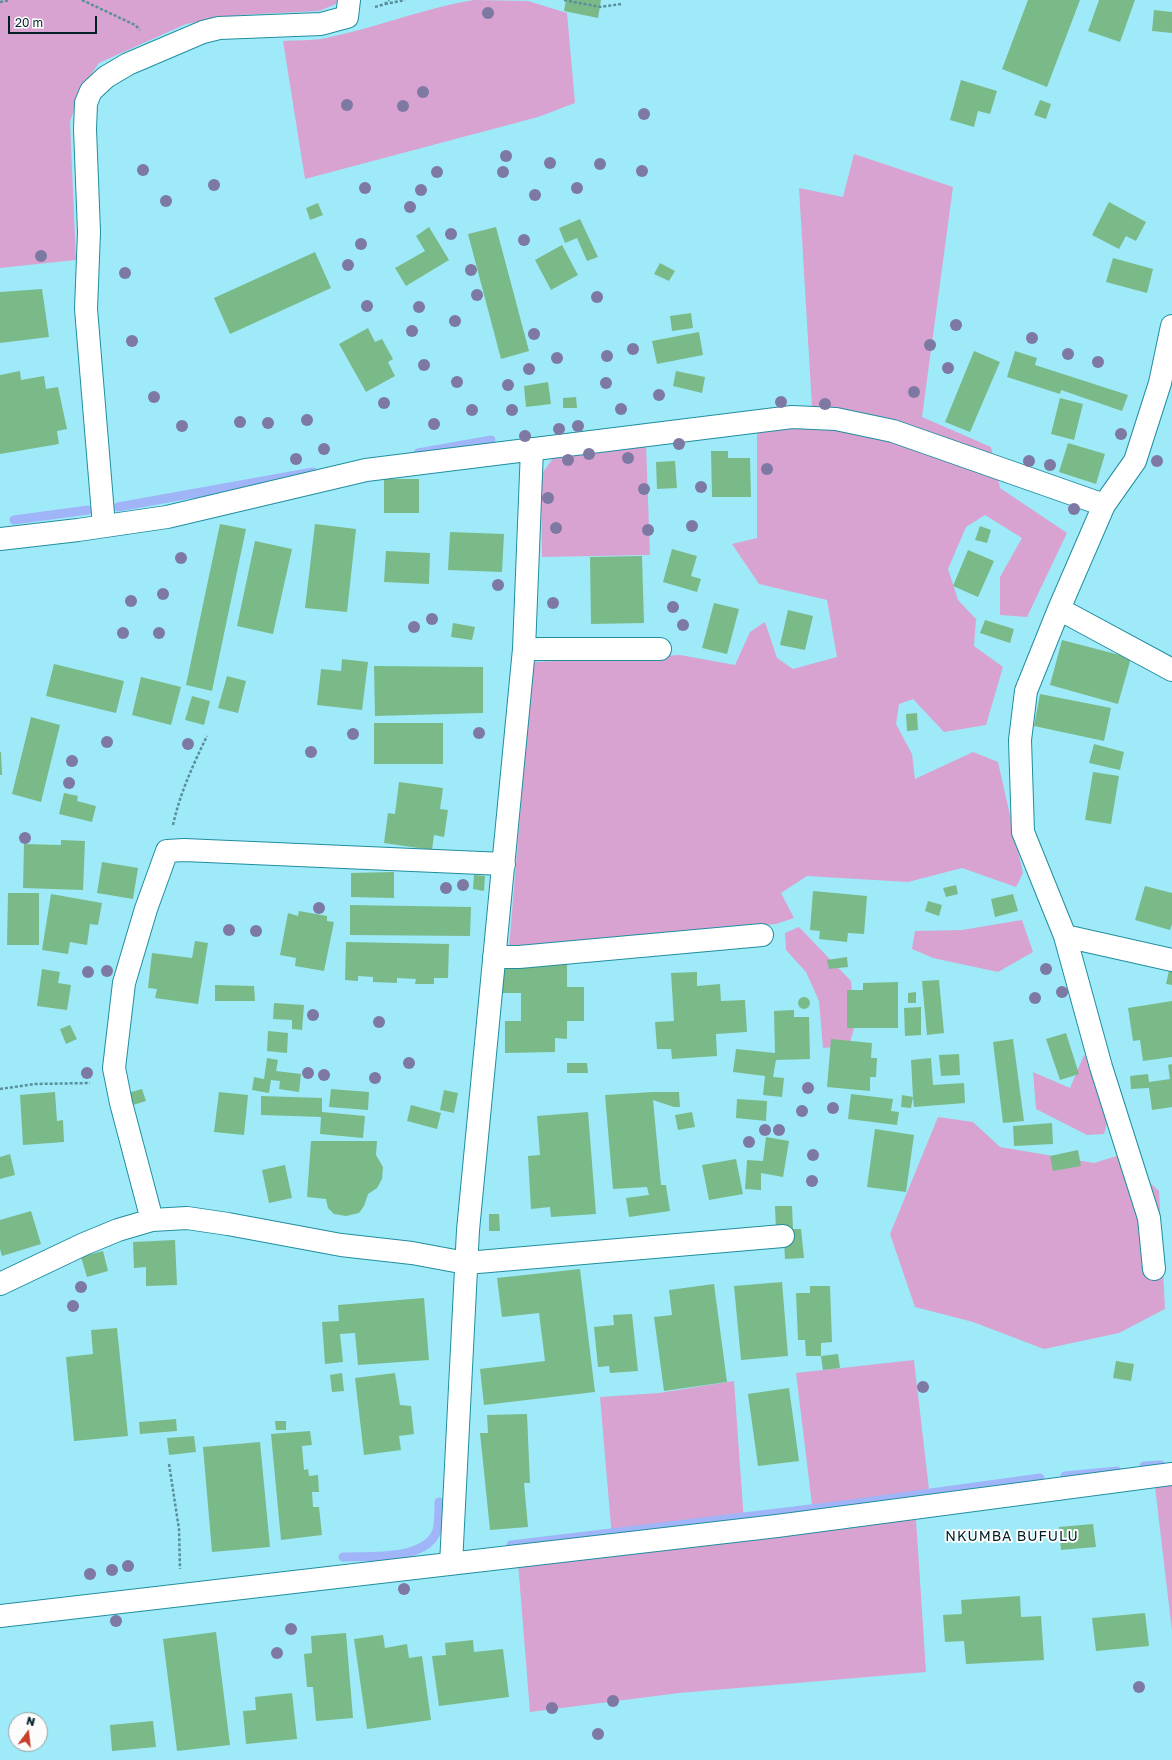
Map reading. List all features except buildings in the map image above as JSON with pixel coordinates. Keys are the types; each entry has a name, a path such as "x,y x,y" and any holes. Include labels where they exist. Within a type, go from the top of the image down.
{"street":[{"path":"104,526 86,309 89,232 85,129 86,103 91,90 106,77 128,64 203,32 219,28 321,24 331,22 347,17 349,0"},
{"path":"1154,1269 1149,1218 1101,1067 1065,936 1023,832 1020,740 1026,691 1059,609 1104,506 1135,461 1160,383 1172,326"},
{"path":"0,539 167,517 366,470 792,418 836,420 892,431 1104,506"},
{"path":"450,1564 466,1263 524,649 532,449"},
{"path":"1059,609 1172,670"},
{"path":"524,649 660,649"},
{"path":"152,1220 116,1083 114,1068 124,983 146,909 167,851 184,850 504,864"},
{"path":"494,957 518,957 762,936"},
{"path":"1065,936 1172,960"},
{"path":"0,1284 84,1244 118,1230 152,1220 187,1218 228,1224 340,1245 412,1253 466,1263 783,1236"},
{"path":"0,1616 777,1526 1172,1474"}],"path":[{"path":"0,2 10,0"},
{"path":"82,0 135,25 162,50"},
{"path":"385,4 405,0"},
{"path":"564,0 600,7 621,4"},
{"path":"167,851 176,810 191,769 207,736"},
{"path":"0,1089 35,1084 116,1083"},
{"path":"168,1464 179,1529 181,1595"}],"shaded area":[{"path":"0,0 337,0 336,4 319,11 240,15 186,24 99,63 81,89 70,122 76,260 0,268"},
{"path":"474,0 528,1 567,13 575,103 538,117 305,179 283,41 310,40 345,34 436,8"},
{"path":"854,154 953,187 922,417 991,447 1000,488 1067,533 1027,617 1000,615 1000,577 1022,538 985,515 966,527 948,569 958,600 976,619 974,646 1003,667 986,725 944,732 913,699 899,704 896,724 912,754 915,779 973,752 998,762 1023,873 1016,887 962,868 908,882 807,876 781,893 794,918 776,924 509,947 533,662 680,655 735,665 750,632 765,622 777,658 793,669 837,657 827,600 759,584 732,544 757,538 757,429 812,407 799,188 843,197"},
{"path":"646,444 650,555 542,557 541,489 543,472 557,453"},
{"path":"1022,920 1033,952 998,972 933,958 912,949 915,931 962,930"},
{"path":"799,927 851,981 855,1025 849,1046 823,1048 819,1001 806,972 786,950 785,933"},
{"path":"1084,1055 1118,1086 1104,1134 1087,1135 1036,1109 1033,1072 1070,1088"},
{"path":"938,1117 973,1122 1000,1147 1094,1163 1120,1155 1159,1191 1165,1309 1119,1333 1044,1349 973,1322 915,1307 890,1234"},
{"path":"914,1360 930,1498 813,1513 796,1373"},
{"path":"734,1381 744,1522 612,1538 600,1397 659,1393"},
{"path":"1172,1485 1172,1631 1155,1487"},
{"path":"916,1519 926,1672 679,1693 530,1712 518,1563"}],"waterway":[{"path":"418,453 491,440"},
{"path":"118,507 313,472"},
{"path":"14,520 88,510"},
{"path":"1144,1466 1161,1465"},
{"path":"1065,1476 1117,1471"},
{"path":"511,1545 844,1505 1040,1478"},
{"path":"343,1557 394,1555 408,1553 420,1548 429,1542 436,1533 439,1502"}],"district":[{"name":"NKUMBA BUFULU","path":"1012,1537"}]}
